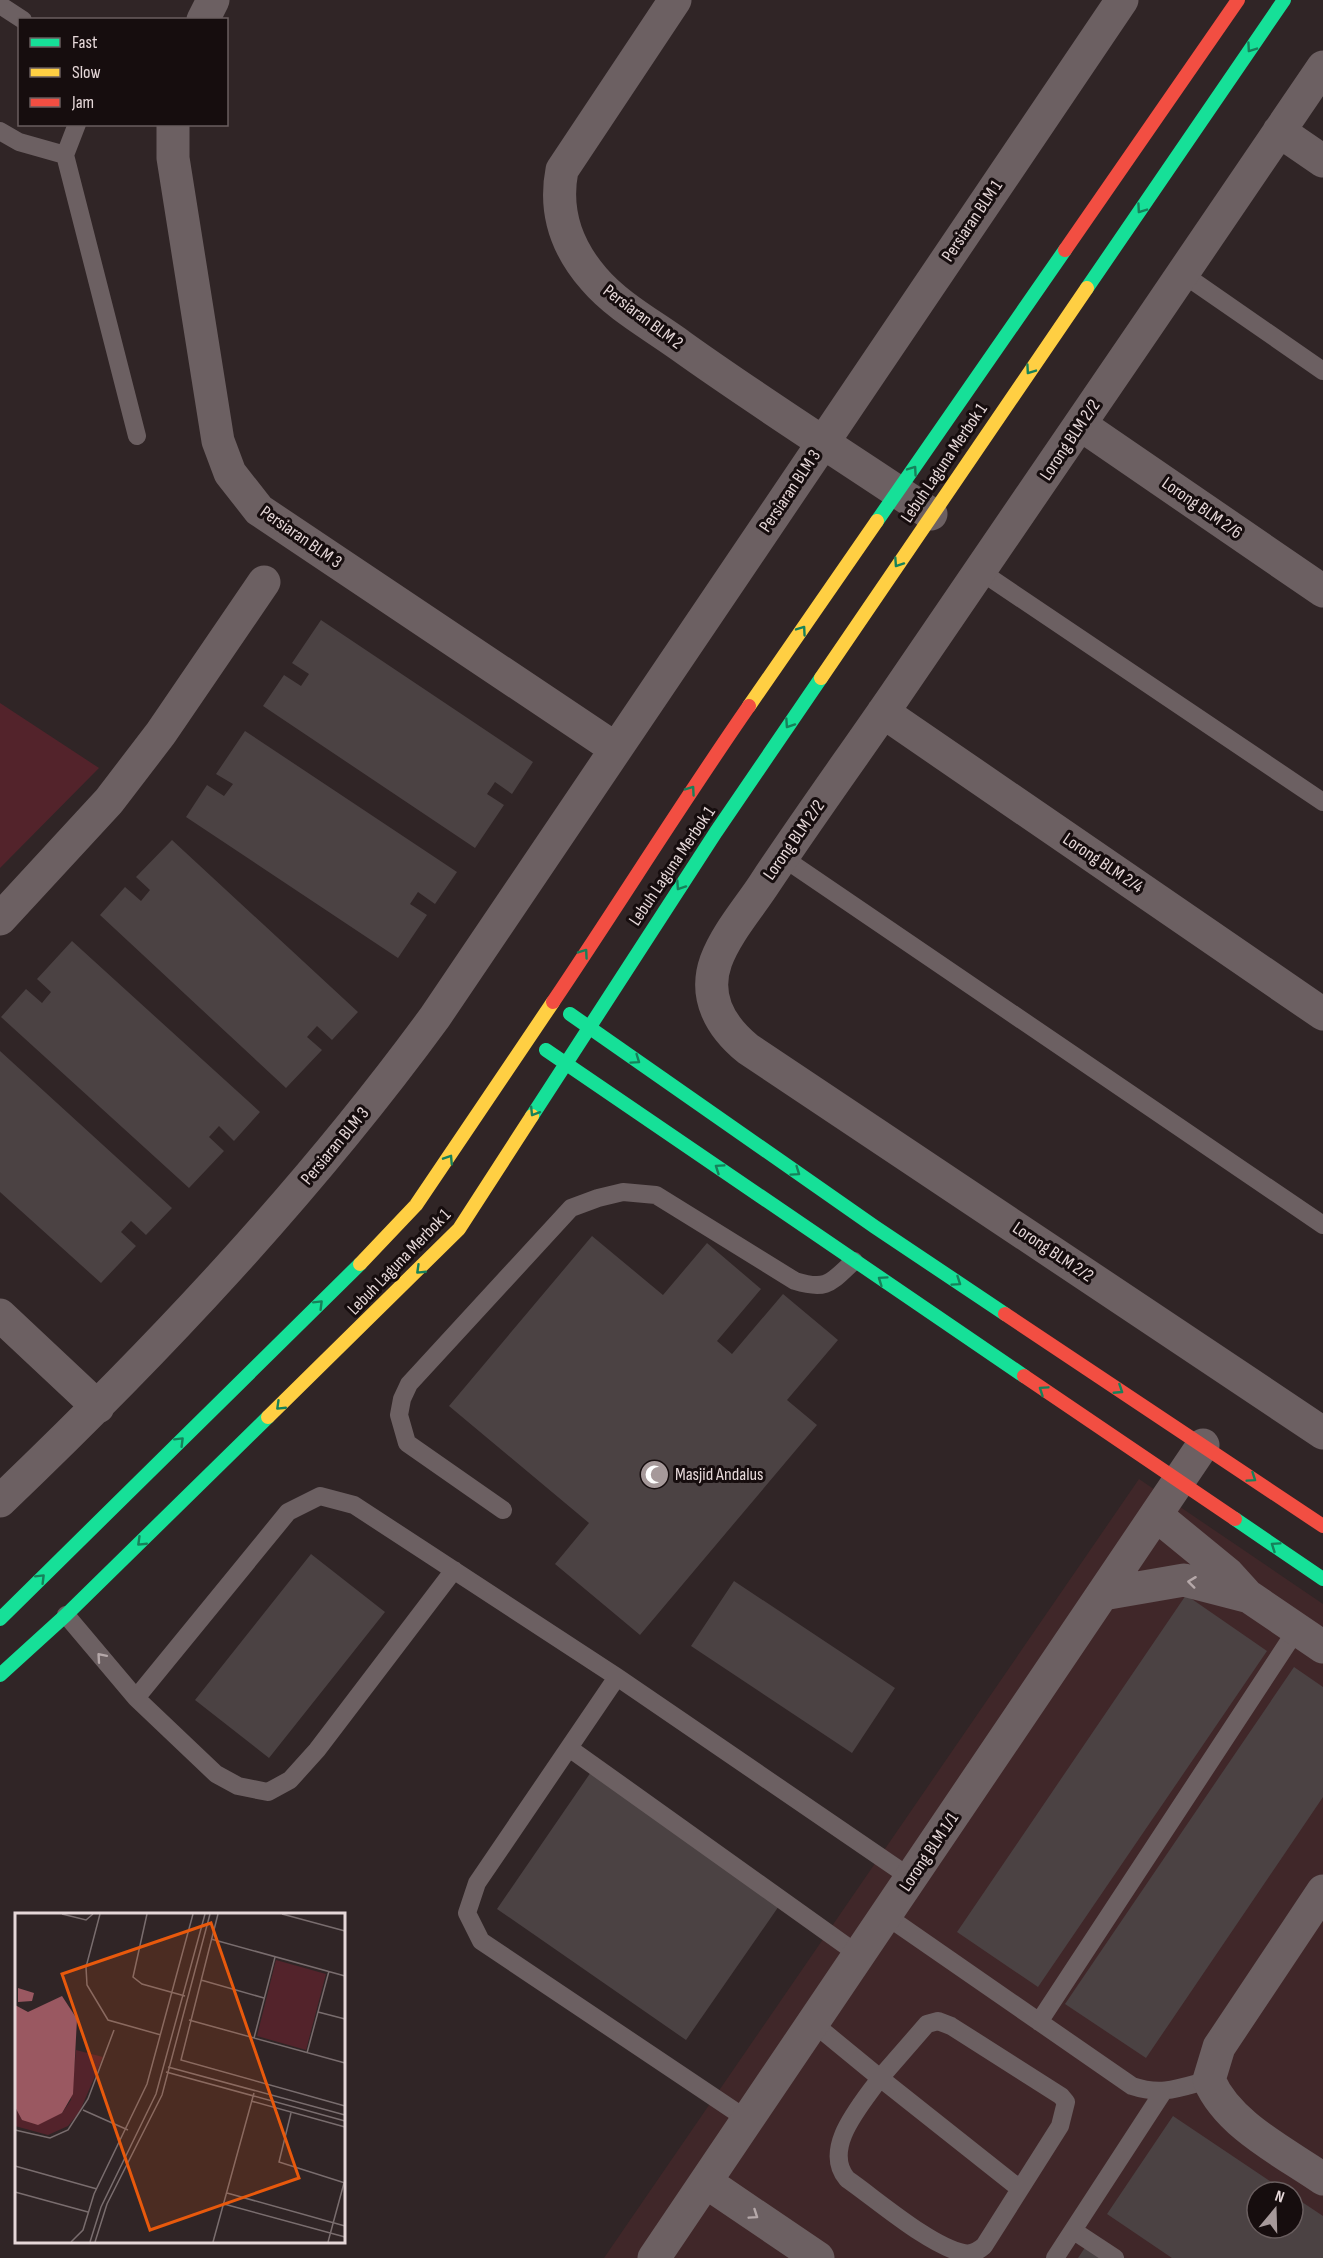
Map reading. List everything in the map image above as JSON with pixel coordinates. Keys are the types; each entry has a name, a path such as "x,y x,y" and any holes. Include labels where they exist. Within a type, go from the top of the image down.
{"street":[{"path":"204,18 213,0"},
{"name":"Persiaran BLM 2","path":"675,0 562,170 558,190 559,214 575,253 610,296 702,361 931,514"},
{"name":"Persiaran BLM 1","path":"823,442 1122,0"},
{"name":"Lebuh Laguna Merbok 1","path":"0,1619 397,1228 440,1173 551,1001 633,883 679,807 1238,0"},
{"name":"Lebuh Laguna Merbok 1","path":"0,1675 66,1615 459,1229 588,1027 931,514 1284,0"},
{"name":"Lorong BLM 2/2","path":"1323,67 1081,425 724,943 715,963 712,1000 730,1035 748,1049 1323,1433"},
{"name":"Persiaran BLM 3","path":"173,126 173,158 216,429 230,473 259,510 616,749"},
{"path":"1279,131 1323,161"},
{"name":"Lorong BLM 2/6","path":"1081,425 1323,591"},
{"name":"Persiaran BLM 3","path":"0,1501 98,1407 238,1257 375,1098 435,1017 823,442"},
{"path":"0,919 109,801 161,733 264,582"},
{"name":"Lorong BLM 2/4","path":"883,712 1323,1014"},
{"path":"551,1001 884,1233 1323,1526"},
{"path":"528,1038 1323,1578"},
{"path":"0,1315 98,1407"},
{"name":"Lorong BLM 1/1","path":"656,2257 1203,1445"},
{"path":"1156,1515 1228,1574 1248,1596 1310,1638"},
{"path":"1103,1594 1184,1580 1248,1596"},
{"path":"1323,1891 1219,2047 1209,2080 1216,2096 1230,2114 1323,2179"},
{"path":"706,2181 818,2258"}],"lane":[{"path":"76,126 65,155 137,436"},
{"path":"0,131 19,142 65,155"},
{"path":"1183,274 1323,371"},
{"path":"980,571 1323,802"},
{"path":"782,857 1323,1225"},
{"path":"503,1510 407,1443 399,1415 402,1398 410,1384 571,1208 622,1192 656,1195 795,1281 815,1287 831,1282 854,1261"},
{"path":"136,1698 288,1512 320,1496 354,1505 617,1677 911,1878"},
{"path":"66,1615 136,1698 216,1774 238,1786 268,1792 290,1780 317,1750 453,1570"},
{"path":"1039,2022 1310,1638"},
{"path":"617,1677 477,1883 466,1913 481,1941 748,2120"},
{"path":"569,1748 859,1955"},
{"path":"885,1916 1132,2086 1150,2092 1163,2092 1209,2080"},
{"path":"938,2021 951,2026 1066,2102 1060,2126 984,2246 976,2253 965,2254 940,2245 847,2179 839,2169 837,2156 840,2143 880,2078 927,2024 938,2021"},
{"path":"813,2023 1020,2189"},
{"path":"1055,2258 1163,2092"},
{"path":"1074,2231 1115,2258"}],"shaded area":[{"path":"0,703 99,768 0,868"},
{"path":"1139,1479 1323,1604 1323,2258 604,2258"}],"building":[{"path":"321,620 533,762 512,794 495,782 487,794 504,805 475,848 263,706 284,675 301,686 309,674 292,663"},
{"path":"245,731 457,872 435,904 418,892 410,904 427,915 398,958 186,817 207,785 224,796 233,784 216,774"},
{"path":"172,840 358,1012 332,1040 317,1026 307,1037 322,1050 286,1088 100,915 125,887 141,901 150,890 136,877"},
{"path":"72,941 260,1112 234,1141 219,1126 209,1137 224,1151 189,1188 1,1017 26,989 42,1003 51,992 37,979"},
{"path":"0,1051 172,1208 146,1235 131,1221 121,1232 136,1246 101,1283 0,1192"},
{"name":"Masjid Andalus","path":"592,1236 663,1295 707,1243 761,1289 717,1341 732,1354 783,1294 838,1340 787,1400 817,1425 640,1635 555,1564 589,1523 449,1406"},
{"path":"311,1554 385,1612 269,1758 195,1700"},
{"path":"734,1581 895,1688 852,1753 691,1646"},
{"path":"1186,1595 1267,1651 1038,1987 957,1932"},
{"path":"1294,1667 1323,1687 1323,1797 1146,2058 1065,2004"},
{"path":"591,1772 781,1903 686,2040 497,1909"},
{"path":"1173,2116 1268,2180 1245,2180 1245,2240 1305,2240 1305,2204 1323,2216 1323,2258 1172,2258 1107,2214"},
{"path":"1086,2246 1104,2258 1078,2258"}],"traffic: fast":[{"path":"1087,288 1284,0"},
{"path":"877,521 1065,250"},
{"path":"532,1116 716,832 821,678"},
{"path":"570,1014 875,1227 1005,1314"},
{"path":"546,1050 1024,1376"},
{"path":"0,1619 360,1264"},
{"path":"0,1675 66,1615 268,1417"},
{"path":"1235,1519 1323,1579"}],"traffic: slow":[{"path":"821,678 1087,288"},
{"path":"749,706 877,521"},
{"path":"360,1264 416,1205 553,1002"},
{"path":"268,1417 459,1229 532,1116"}],"traffic: jam":[{"path":"1065,250 1238,0"},
{"path":"553,1002 749,706"},
{"path":"1005,1314 1323,1526"},
{"path":"1024,1376 1235,1519"}],"place":[{"name":"Masjid Andalus","path":"654,1474"}]}
